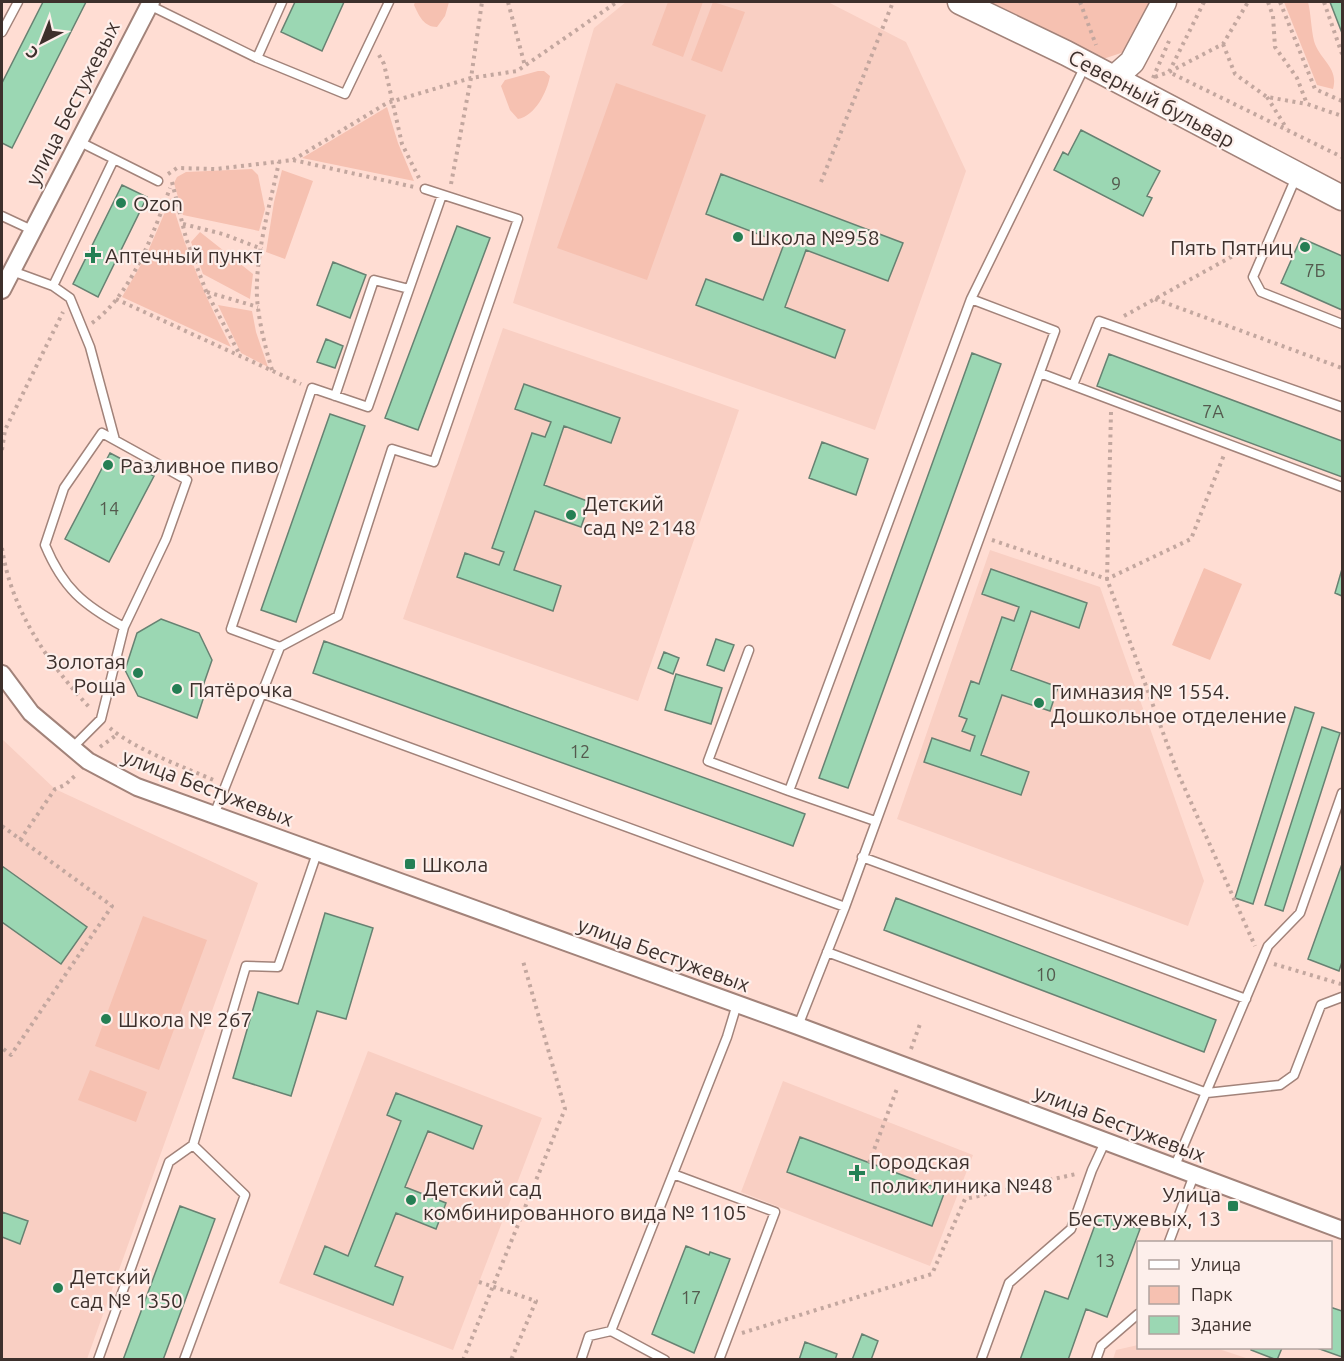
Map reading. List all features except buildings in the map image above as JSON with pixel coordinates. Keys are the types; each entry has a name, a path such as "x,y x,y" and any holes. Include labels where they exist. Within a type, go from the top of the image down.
{"main road":[{"name":"Северный бульвар","path":"960,2 1093,59 1114,78 1342,198"},
{"path":"1114,78 1132,62 1164,2"}],"street":[{"name":"улица Бестужевых","path":"2,290 150,3"},
{"name":"улица Бестужевых","path":"2,674 31,713 72,748 88,761 137,787 798,1026 1342,1230"}],"lane":[{"path":"2,32 18,2"},
{"path":"257,58 282,2"},
{"path":"150,3 257,58 345,94 389,2"},
{"path":"789,791 972,299 1093,59"},
{"path":"78,141 158,181"},
{"path":"53,286 114,159"},
{"path":"1297,175 1253,277 1261,292 1342,324"},
{"path":"214,815 280,647 338,616 392,449 434,462 518,219 425,189"},
{"path":"280,647 231,629 312,388 368,407 409,289 445,196"},
{"path":"2,216 32,230"},
{"path":"11,270 53,286 70,298 90,347 115,440"},
{"path":"335,396 374,280 409,289"},
{"path":"798,1026 845,907 1055,331 972,299"},
{"path":"1073,385 1099,321 1342,407"},
{"path":"1040,373 1342,487"},
{"path":"72,748 101,719 124,627 166,539 188,480 102,433 64,488 45,545 54,567 68,585 95,611 124,627"},
{"path":"748,650 708,761 875,821"},
{"path":"261,693 845,907"},
{"path":"1174,1168 1268,946 1300,913 1342,793"},
{"path":"98,1359 169,1162 193,1145 246,966 278,967 317,853"},
{"path":"862,857 1246,999"},
{"path":"827,952 1207,1093 1280,1085 1294,1075 1321,1005 1342,997"},
{"path":"611,1331 727,1038 737,1004"},
{"path":"981,1359 1009,1282 1071,1229 1092,1170 1105,1142"},
{"path":"184,1359 244,1195 193,1145"},
{"path":"673,1174 775,1212 719,1359"},
{"path":"1170,1241 1194,1176"},
{"path":"1096,1359 1101,1346 1137,1315"},
{"path":"581,1359 590,1336 611,1331 665,1359"}],"path":[{"path":"445,196 471,78 482,2"},
{"path":"508,2 525,66"},
{"path":"292,160 392,102 471,78 519,73 525,66 617,2"},
{"path":"821,182 893,2"},
{"path":"1080,2 1093,59"},
{"path":"1169,72 1204,2"},
{"path":"1153,78 1223,44 1248,2"},
{"path":"1268,2 1273,16 1275,47 1297,78 1308,104"},
{"path":"1280,2 1315,89 1342,101"},
{"path":"1324,2 1342,54"},
{"path":"1153,78 1172,34"},
{"path":"370,41 384,64 402,144 425,189"},
{"path":"1223,44 1235,74 1267,97 1287,130"},
{"path":"1169,72 1342,157"},
{"path":"1153,78 1161,82"},
{"path":"1267,97 1308,104 1342,116"},
{"path":"158,181 177,168 216,169 292,160 425,189"},
{"path":"272,371 261,331 257,296 262,249 279,162"},
{"path":"83,329 103,315 140,261 177,168"},
{"path":"172,181 183,224 206,291 241,356"},
{"path":"183,224 222,234 262,249"},
{"path":"1109,325 1270,236"},
{"path":"206,291 258,307"},
{"path":"2,450 5,430 70,298"},
{"path":"116,299 312,388"},
{"path":"1155,299 1342,368"},
{"path":"1111,400 1107,579 1177,771 1262,961 1342,984"},
{"path":"980,536 1107,579 1191,539 1228,444"},
{"path":"2,548 4,566 13,596 26,621 53,663 101,719 118,734 159,756 225,785"},
{"path":"100,747 118,734"},
{"path":"20,840 56,789 65,785 79,772"},
{"path":"2,826 112,906 11,1055 2,1048"},
{"path":"463,1359 565,1109 523,961"},
{"path":"912,1049 920,1024"},
{"path":"869,1163 898,1086"},
{"path":"728,1337 932,1274 964,1199 1092,1170"},
{"path":"479,1282 536,1301 511,1359"}],"shaded area":[{"name":"Школа №958","path":"626,2 828,2 906,42 966,171 875,430 513,303 594,28"},
{"name":"Детский сад № 2148","path":"503,328 739,410 638,701 403,619"},
{"name":"Гимназия № 1554. Дошкольное отделение","path":"990,550 1100,587 1204,881 1188,926 897,819"},
{"name":"Школа № 267","path":"2,739 55,789 258,883 87,1359 2,1359"},
{"name":"Детский сад комбинированного вида № 1105","path":"368,1051 542,1118 453,1350 279,1283"},
{"name":"Городская поликлиника №48","path":"783,1081 973,1155 930,1266 741,1192"},
{"path":"1137,1345 1137,1349 1219,1349 1249,1359 1113,1359 1116,1350"}],"green space":[{"path":"415,2 449,2 445,16 437,27 432,27 422,20 414,5"},
{"path":"668,2 703,2 683,57 652,45"},
{"path":"713,2 745,12 722,72 691,60"},
{"path":"981,2 1154,2 1124,52 1103,59"},
{"path":"1284,2 1308,2 1314,41 1331,69 1333,89 1317,85"},
{"path":"544,71 550,76 546,89 535,108 518,119 510,110 501,86 505,80"},
{"path":"616,83 706,115 647,280 557,248"},
{"path":"387,107 398,143 414,181 302,158"},
{"path":"252,169 258,175 265,209 259,231 183,215 174,183 177,177 186,172"},
{"path":"282,170 313,181 285,259 266,252"},
{"path":"171,198 197,274 231,347 122,297 146,256"},
{"path":"200,232 253,274 250,299 203,274 191,242"},
{"path":"218,305 252,311 256,332 268,367 241,353"},
{"path":"1204,568 1242,584 1210,660 1172,645"},
{"path":"143,916 207,940 159,1070 95,1046"},
{"path":"90,1070 147,1092 136,1122 78,1100"}],"place":[{"name":"Ozon","path":"121,203"},
{"name":"Школа №958","path":"738,237"},
{"name":"Пять Пятниц","path":"1305,247"},
{"name":"Аптечный пункт","path":"93,255"},
{"name":"Разливное пиво","path":"108,465"},
{"name":"Детский сад № 2148","path":"571,515"},
{"name":"Золотая Роща","path":"138,673"},
{"name":"Пятёрочка","path":"177,689"},
{"name":"Гимназия № 1554. Дошкольное отделение","path":"1039,703"},
{"name":"Школа","path":"410,864"},
{"name":"Школа № 267","path":"106,1019"},
{"name":"Городская поликлиника №48","path":"857,1173"},
{"name":"Детский сад комбинированного вида № 1105","path":"411,1200"},
{"name":"Улица Бестужевых, 13","path":"1233,1206"},
{"name":"Детский сад № 1350","path":"58,1288"}]}
